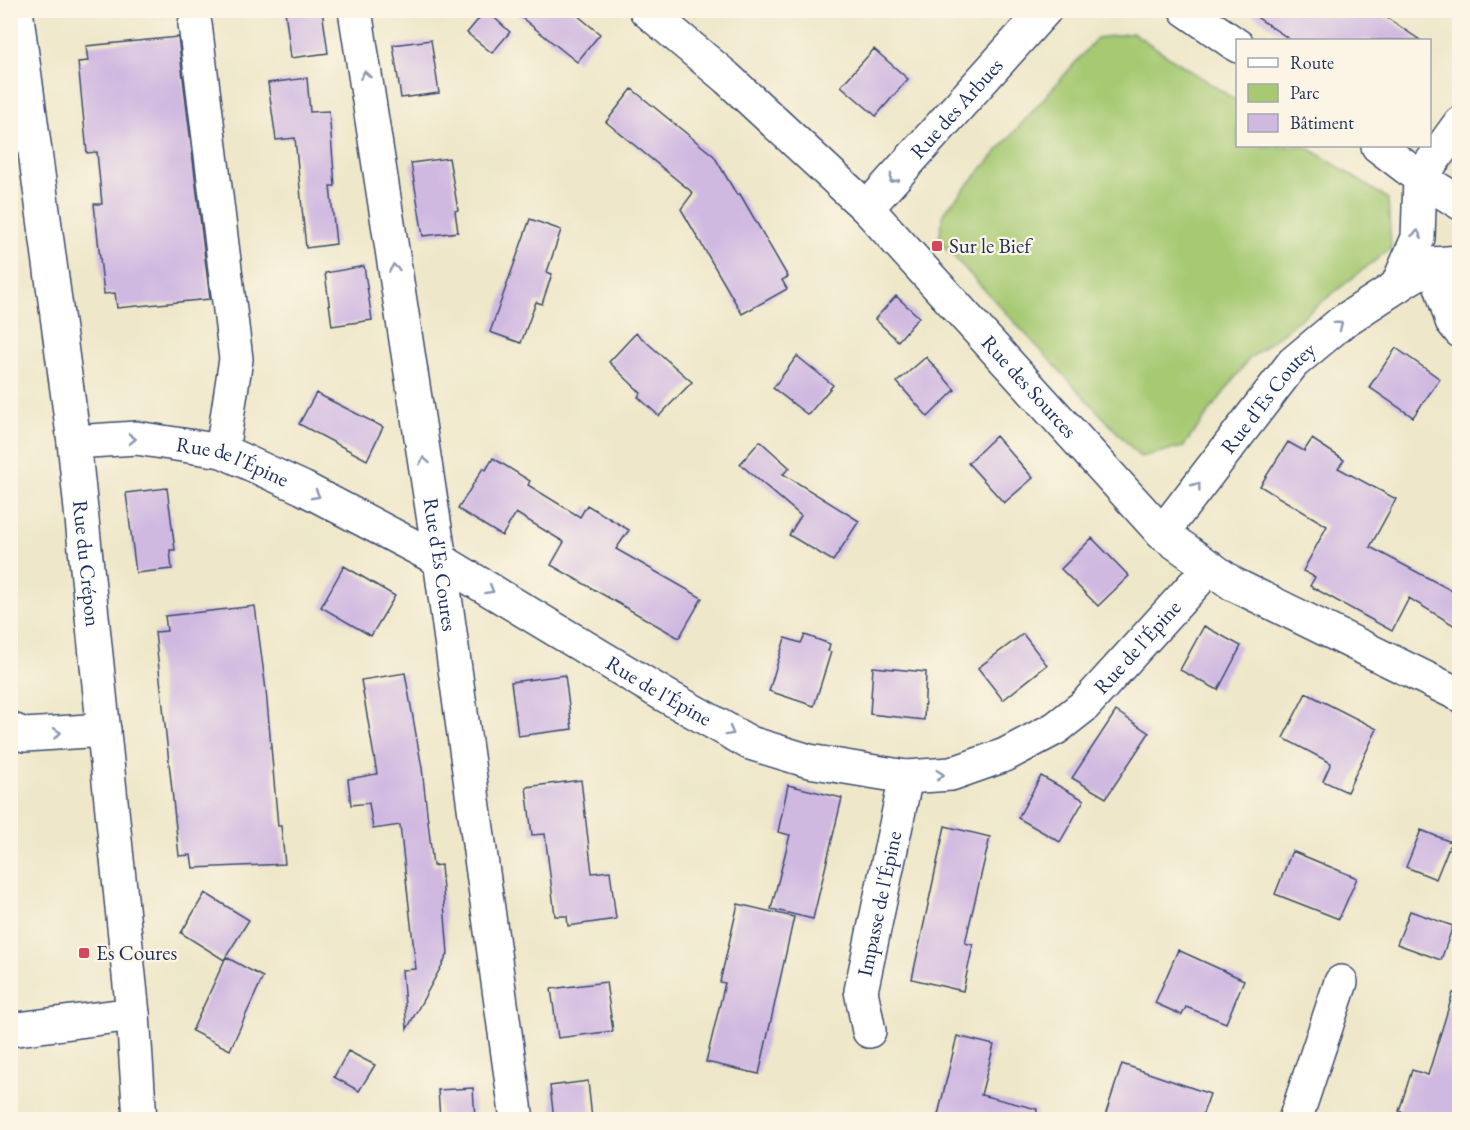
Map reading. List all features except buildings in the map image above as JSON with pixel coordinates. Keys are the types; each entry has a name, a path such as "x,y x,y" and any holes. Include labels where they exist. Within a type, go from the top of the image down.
{"street":[{"name":"Rue du Crépon","path":"16,10 74,442 133,1014 140,1119"},
{"name":"Rue d'Es Coures","path":"355,10 440,560 517,1119"},
{"name":"Rue des Sources","path":"646,10 726,77 867,208 1162,533 1233,584 1460,695"},
{"name":"Rue des Arbues","path":"867,208 1045,10"},
{"path":"1186,10 1236,45"},
{"path":"195,24 236,359 222,451"},
{"path":"1397,286 1418,238 1420,178 1460,123"},
{"path":"1379,147 1420,178 1460,203"},
{"path":"1447,263 1448,311 1460,331"},
{"name":"Rue d'Es Coutey","path":"1162,533 1293,363 1341,322 1397,286 1447,263"},
{"name":"Rue de l'Épine","path":"74,442 136,438 222,451 303,488 440,560 661,693 750,743 809,760 906,777 951,774 1005,755 1056,728 1084,706 1210,567"},
{"path":"10,729 25,735 104,730"},
{"name":"Impasse de l'Épine","path":"869,1031 861,991 906,777"},
{"path":"1295,1119 1341,982"},
{"path":"10,1030 133,1014"}],"green space":[{"path":"1133,33 1236,100 1236,147 1308,147 1388,199 1391,248 1249,359 1183,447 1140,457 939,241 943,213 1097,38"}],"place":[{"name":"Sur le Bief","path":"937,246"},
{"name":"Es Coures","path":"84,953"}]}
